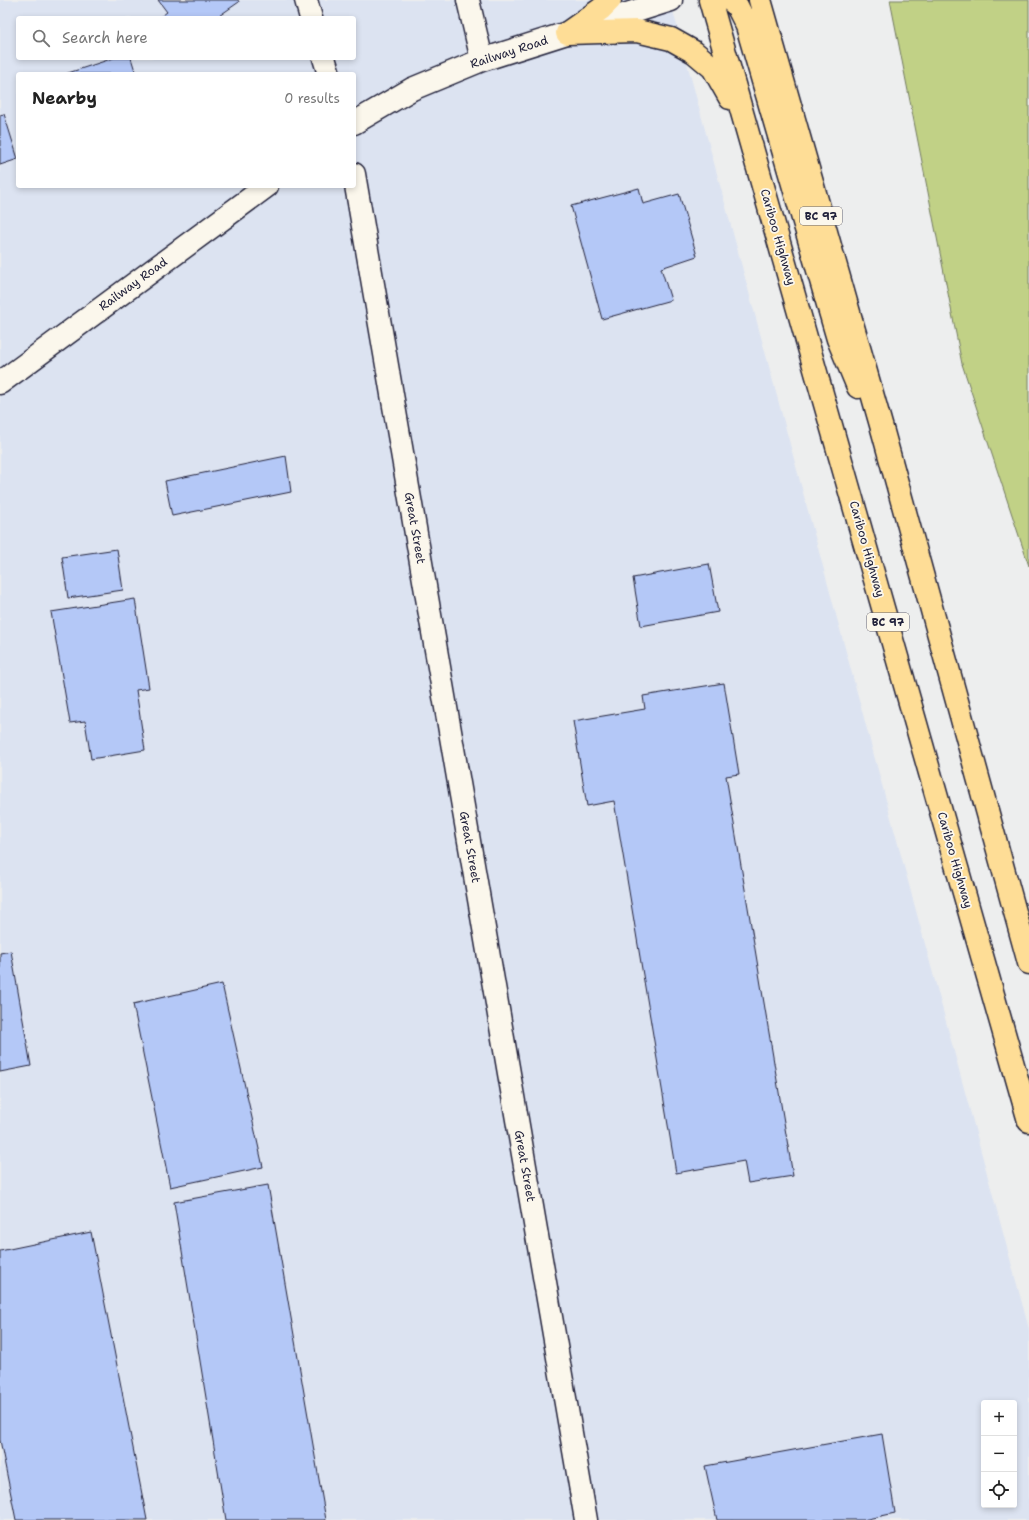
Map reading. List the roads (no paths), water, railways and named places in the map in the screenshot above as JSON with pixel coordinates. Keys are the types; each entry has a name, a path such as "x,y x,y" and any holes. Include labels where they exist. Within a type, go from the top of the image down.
{"highway":[{"path":"567,33 601,9 610,0"},
{"name":"Cariboo Highway","path":"710,0 1029,1121"},
{"path":"730,0 737,6 747,26 838,339 855,380 883,432"},
{"name":"BC 97","path":"760,0 883,432 1029,963"},
{"path":"567,33 637,31 671,39 694,52 713,68 746,124"}],"street":[{"path":"306,0 310,16"},
{"path":"468,0 482,60"},
{"name":"Railway Road","path":"356,122 412,89 482,60 671,0"},
{"path":"325,60 328,72"},
{"name":"Great Street","path":"356,186 586,1520"},
{"name":"Railway Road","path":"0,382 263,188"}]}
